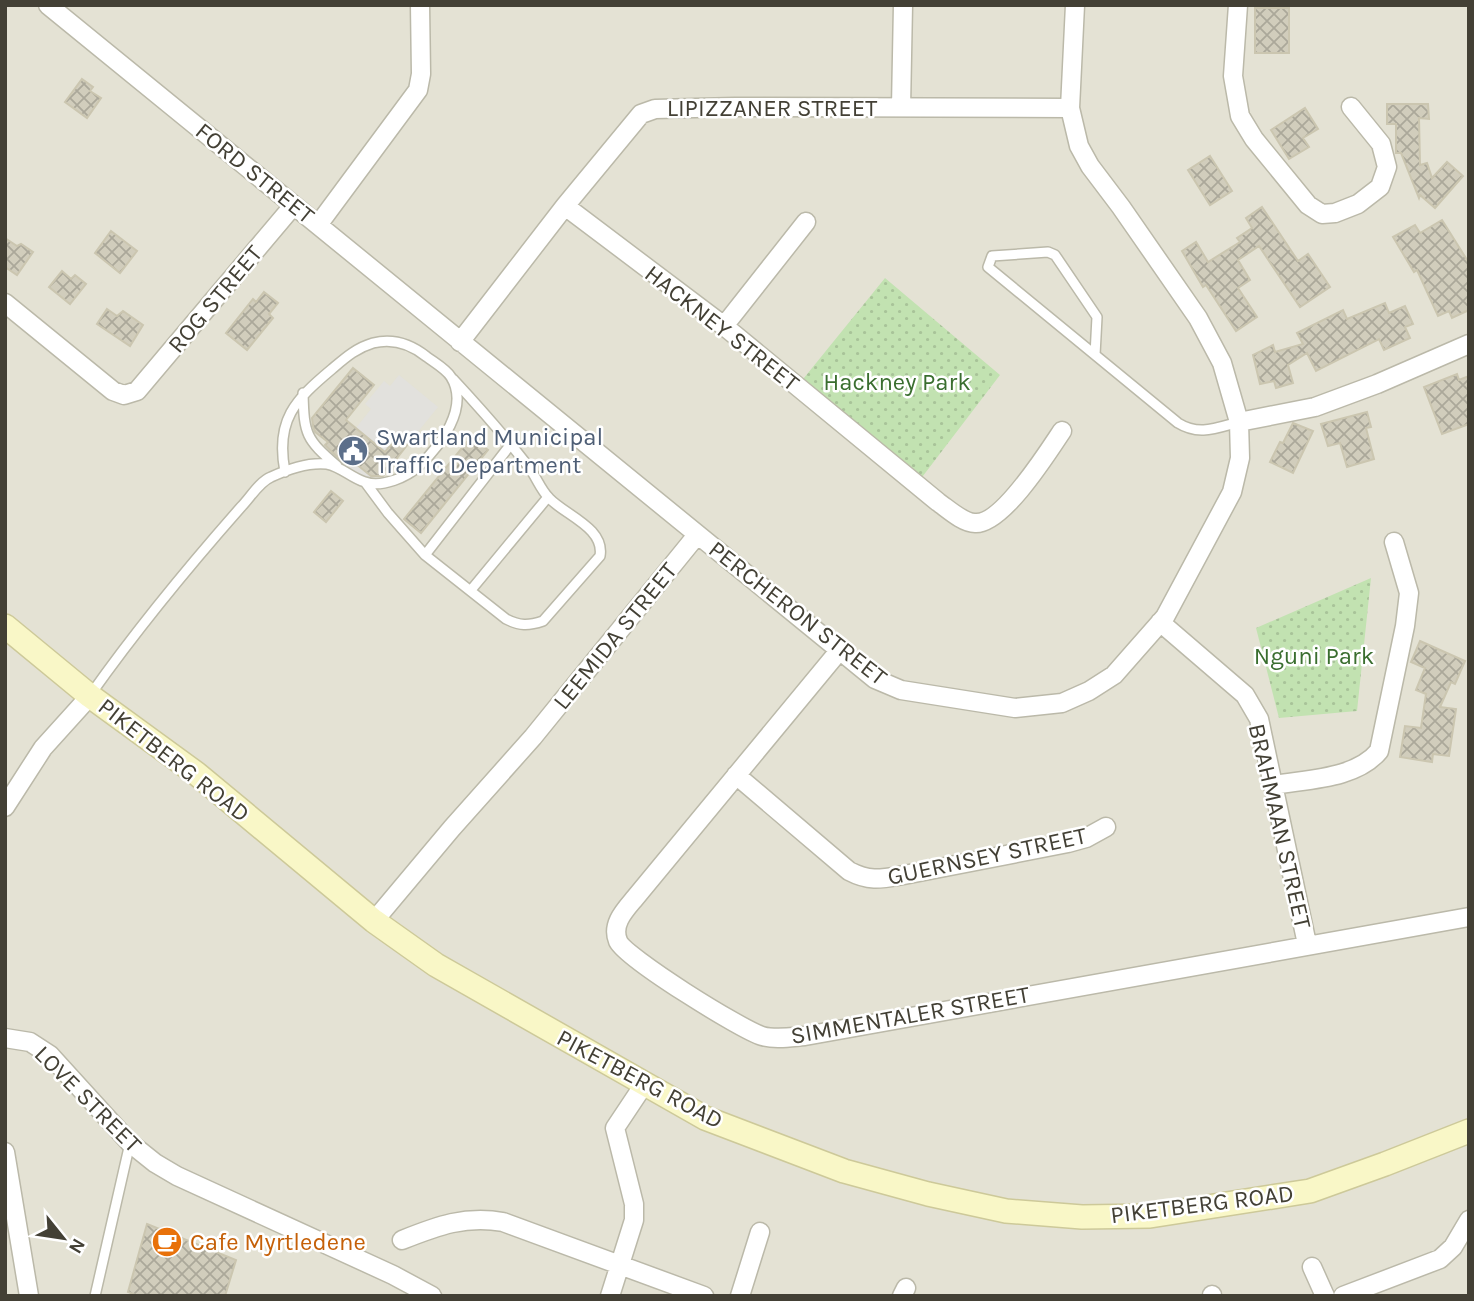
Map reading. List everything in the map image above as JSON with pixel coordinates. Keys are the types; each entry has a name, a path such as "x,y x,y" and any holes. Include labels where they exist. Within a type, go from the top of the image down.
{"street":[{"name":"FORD STREET","path":"48,5 460,342"},
{"path":"318,225 418,90 421,74 420,5"},
{"path":"901,107 904,5"},
{"name":"PERCHERON STREET","path":"460,342 875,679 901,690 1015,708 1062,703 1089,691 1114,675 1160,622 1231,492 1240,458 1239,422 1222,363 1190,307 1090,166 1079,146 1070,108 1074,5"},
{"path":"1238,5 1233,76 1240,117 1254,139 1308,205 1322,214 1335,213 1358,204 1380,187 1387,167 1381,144 1351,107"},
{"name":"LIPIZZANER STREET","path":"460,342 565,206 641,114 655,109 735,107 1070,108"},
{"name":"ROG STREET","path":"5,303 113,391 124,396 137,391 293,205"},
{"name":"HACKNEY STREET","path":"565,206 724,326 938,502 974,523 985,522 996,516 1062,431"},
{"path":"724,326 806,222"},
{"path":"1239,422 1315,407 1377,384 1469,344"},
{"name":"LEEMIDA STREET","path":"374,921 533,737 697,535"},
{"path":"1274,785 1357,769 1370,762 1379,751 1405,626 1409,593 1394,542"},
{"name":"BRAHMAAN STREET","path":"1160,622 1245,695 1259,719 1307,944"},
{"name":"PIKETBERG ROAD","path":"5,626 90,695 197,774 374,921 436,965 705,1118 844,1171 928,1194 1006,1211 1082,1217 1150,1216 1310,1191 1469,1131"},
{"name":"SIMMENTALER STREET","path":"839,652 622,914 616,931 617,941 622,948 645,965 741,1027 764,1037 805,1036 1469,917"},
{"path":"5,807 43,748 90,695"},
{"name":"GUERNSEY STREET","path":"736,775 849,870 864,878 878,880 1068,843 1086,838 1106,827"},
{"name":"LOVE STREET","path":"5,1038 30,1042 50,1055 130,1143 155,1163 177,1176 430,1294"},
{"path":"610,1296 634,1220 634,1204 615,1128 645,1083"},
{"path":"5,1152 29,1296"},
{"path":"402,1240 456,1220 483,1218 503,1222 704,1296"},
{"path":"1343,1296 1440,1259 1453,1247 1469,1220"},
{"path":"740,1296 760,1232"},
{"path":"1312,1267 1325,1296"}],"lane":[{"path":"1095,355 1097,317 1055,255 1048,253 992,256 988,267 1095,355 1186,428 1207,431 1239,422"},
{"path":"285,472 281,451 284,433 289,416 303,393 350,354 366,345 383,341 406,345 422,353 450,375 511,444 548,497 595,534 601,547 600,556 542,621 531,625 518,625 506,620 425,555 365,482 339,467 317,449 304,426 303,393"},
{"path":"365,482 388,482 402,477 417,468 441,442 453,418 456,401 450,375"},
{"path":"425,555 511,444"},
{"path":"90,695 224,527 267,478 315,464 339,467"},
{"path":"471,590 548,497"},
{"path":"95,1296 130,1143"}],"shaded area":[{"path":"5,5 1469,5 1469,1296 5,1296"},
{"path":"399,375 438,407 408,444 398,436 385,452 356,428 371,409 365,404 384,381 390,386"},
{"path":"350,459 371,476 364,485 343,468"}],"green space":[{"name":"Hackney Park","path":"885,278 1000,375 913,489 795,389"},
{"name":"Nguni Park","path":"1371,578 1357,711 1279,718 1256,628"}],"building":[{"path":"1255,8 1289,8 1289,53 1255,53"},
{"path":"82,79 93,87 90,91 101,98 87,118 65,102"},
{"path":"1387,104 1428,104 1429,119 1419,118 1420,165 1427,163 1432,178 1447,162 1463,176 1435,208 1420,195 1419,198 1401,153 1396,153 1396,124 1387,124"},
{"path":"1305,108 1318,129 1303,138 1309,147 1289,159 1271,130"},
{"path":"1210,156 1232,191 1210,205 1188,170"},
{"path":"1262,207 1298,261 1308,254 1330,287 1300,307 1259,246 1238,260 1250,280 1238,288 1257,317 1236,331 1206,285 1203,287 1182,251 1196,242 1208,262 1240,242 1237,238 1252,228 1246,218"},
{"path":"1442,220 1469,263 1469,310 1452,318 1449,311 1438,316 1417,270 1414,272 1393,237 1415,225 1420,233"},
{"path":"111,231 137,251 120,273 95,253"},
{"path":"5,238 33,252 17,275 5,267"},
{"path":"62,271 71,279 75,275 86,284 70,304 49,287"},
{"path":"264,292 278,303 269,314 273,318 247,350 226,333 253,299 256,302"},
{"path":"1385,303 1389,313 1405,306 1413,324 1405,327 1410,338 1384,350 1379,339 1316,371 1307,353 1288,365 1293,383 1276,388 1274,381 1260,384 1253,355 1273,345 1275,352 1303,344 1297,333 1343,310 1347,319"},
{"path":"107,309 117,316 123,311 143,325 130,346 97,324"},
{"path":"353,368 374,385 346,420 385,452 398,436 408,444 383,476 371,476 350,459 346,464 343,463 325,445 328,442 315,432 313,426 312,418"},
{"path":"1457,374 1459,380 1469,376 1469,424 1442,434 1424,387"},
{"path":"1367,412 1371,427 1366,428 1374,459 1347,467 1340,443 1328,446 1321,424"},
{"path":"1293,423 1313,431 1293,473 1270,462"},
{"path":"471,437 488,450 421,533 404,519"},
{"path":"331,491 343,501 326,522 314,512"},
{"path":"1420,641 1465,661 1455,684 1451,682 1440,707 1456,709 1449,756 1433,754 1432,762 1400,757 1405,726 1421,728 1426,694 1416,690 1425,668 1411,662"},
{"name":"Cafe Myrtledene","path":"147,1224 236,1260 225,1296 138,1296 128,1292"}],"place":[{"name":"Swartland Municipal Traffic Department","path":"353,451"},
{"name":"Cafe Myrtledene","path":"167,1242"}]}
